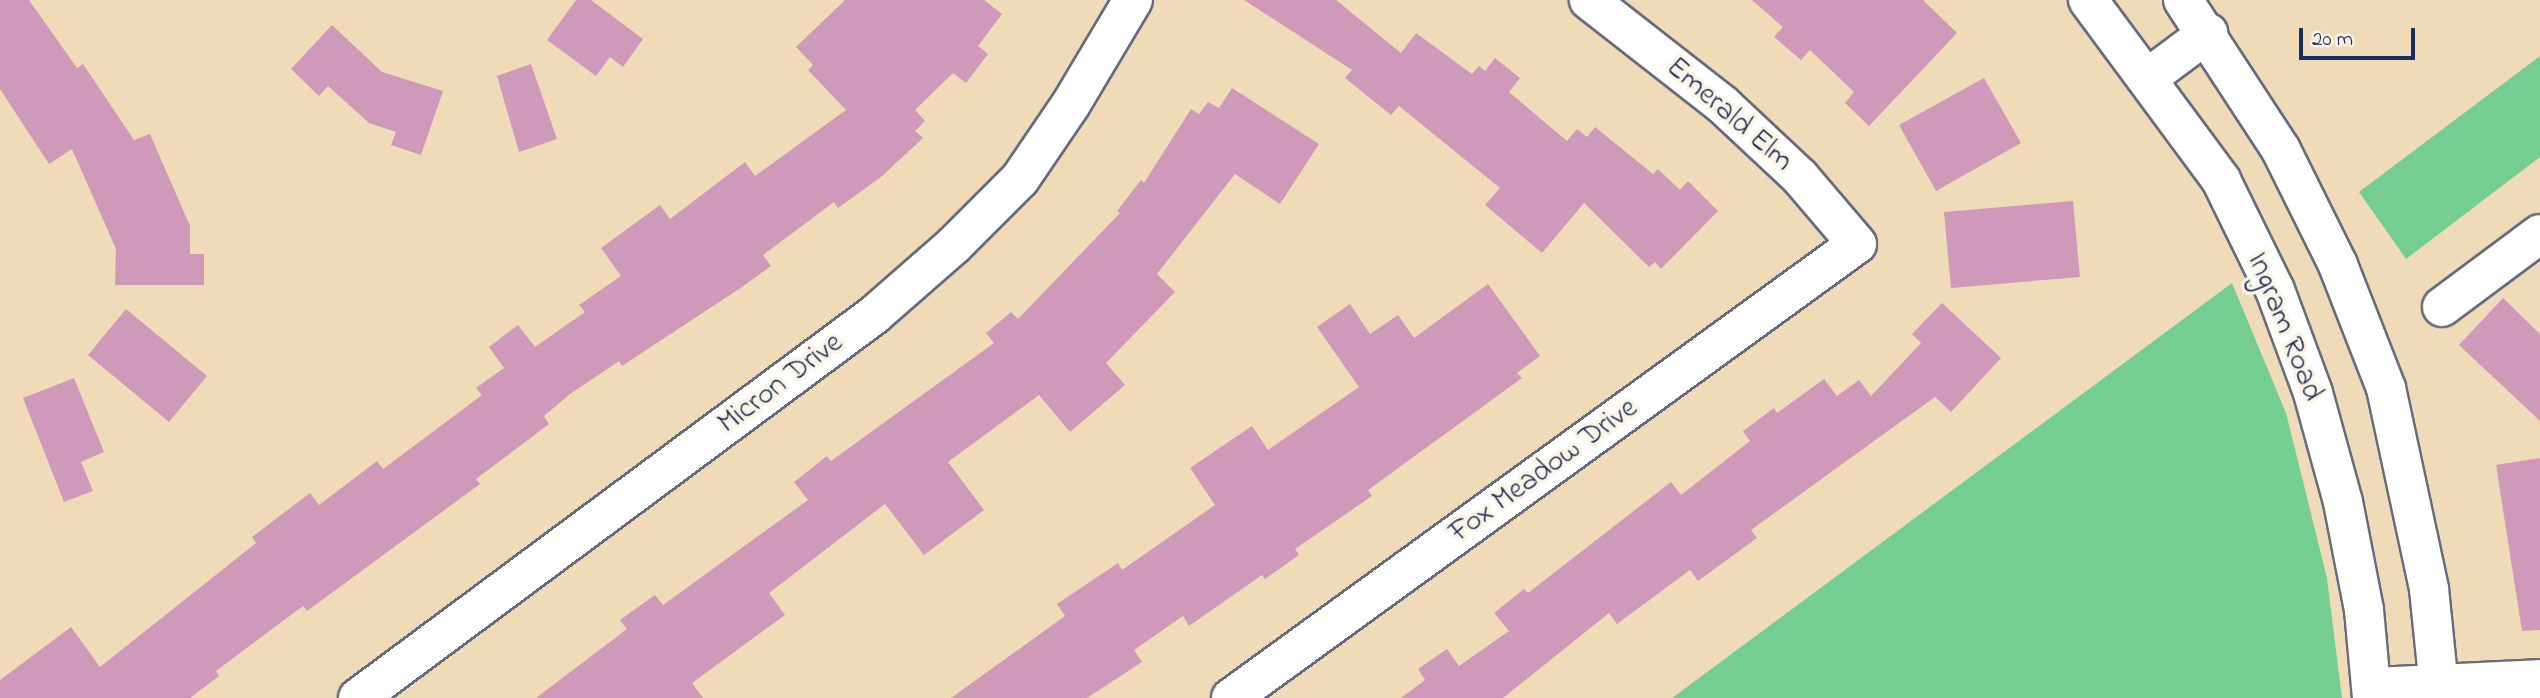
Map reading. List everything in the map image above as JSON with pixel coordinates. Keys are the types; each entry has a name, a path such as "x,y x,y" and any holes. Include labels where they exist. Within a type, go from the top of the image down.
{"street":[{"name":"Micron Drive","path":"358,698 874,315 954,244 1020,179 1071,104 1133,0"},
{"name":"Emerald Elm","path":"1589,0 1722,104 1800,177 1857,244"},
{"name":"Ingram Road","path":"2088,0 2149,77 2221,180 2275,290 2313,393 2343,502 2364,610 2372,693"},
{"path":"2183,0 2208,33 2281,150 2338,265 2386,388 2429,589 2440,691"},
{"path":"2149,77 2208,33"},
{"path":"2442,307 2540,234"},
{"name":"Fox Meadow Drive","path":"1231,698 1857,244"},
{"path":"2372,693 2440,691 2540,680"}],"green space":[{"path":"2540,56 2540,157 2406,259 2359,192"},
{"path":"2232,283 2286,413 2327,578 2342,698 1672,698"}],"building":[{"path":"0,0 29,0 77,68 83,64 134,140 150,134 190,226 190,254 204,254 204,285 115,285 116,249 72,149 49,164 0,89"},
{"path":"576,0 591,0 643,39 623,67 610,57 596,76 547,40"},
{"path":"845,0 984,0 1002,14 978,46 988,54 966,83 953,73 915,110 925,121 915,131 923,138 881,177 838,208 834,202 763,255 771,266 742,287 622,366 619,361 570,394 544,416 549,424 476,479 480,484 307,611 303,606 216,671 219,676 190,698 0,698 0,680 71,627 100,667 256,543 252,537 310,493 319,505 377,461 383,469 482,395 476,388 504,368 489,347 518,325 535,347 585,312 579,305 621,276 601,248 660,205 670,219 745,162 755,176 846,110 808,70 813,65 796,47"},
{"path":"1244,0 1336,0 1401,53 1416,33 1472,74 1479,66 1485,71 1495,58 1520,78 1509,92 1567,141 1577,129 1587,137 1595,127 1653,174 1658,169 1680,190 1688,181 1718,211 1661,269 1655,262 1649,267 1584,203 1542,253 1485,205 1500,188 1399,106 1391,115 1345,78 1352,70"},
{"path":"1752,0 1923,0 1957,33 1869,126 1845,103 1854,92 1810,50 1801,60 1774,37 1783,27"},
{"path":"332,25 382,72 443,91 421,155 391,145 396,132 369,123 328,86 319,96 291,69"},
{"path":"531,64 557,139 519,152 497,76"},
{"path":"1984,78 2021,143 1936,191 1899,125"},
{"path":"1232,88 1319,144 1280,204 1235,174 1157,274 1175,292 1106,363 1125,385 1070,432 1039,395 948,462 984,510 924,555 885,504 769,593 785,615 692,683 703,698 536,698 627,629 620,620 655,595 663,605 808,500 794,482 827,456 831,461 994,343 986,333 1011,312 1018,319 1120,213 1117,211 1141,180 1144,183 1191,109 1199,114 1208,102 1219,108"},
{"path":"2073,201 2080,277 1951,288 1944,212"},
{"path":"1488,284 1540,356 1517,373 1522,378 1368,490 1372,496 1295,549 1299,555 1265,579 1262,575 1189,626 1183,616 1134,650 1142,662 1087,698 951,698 1065,616 1057,604 1118,563 1122,570 1215,505 1190,468 1252,426 1268,450 1359,387 1317,327 1350,304 1370,334 1398,315 1414,338"},
{"path":"2503,298 2540,334 2540,421 2459,345"},
{"path":"1942,303 2001,358 1951,412 1935,397 1751,530 1757,538 1698,581 1690,570 1617,624 1609,613 1503,698 1401,698 1425,680 1418,669 1447,649 1459,666 1509,631 1494,613 1524,589 1528,593 1671,482 1681,495 1750,441 1743,431 1774,408 1777,413 1824,379 1837,396 1859,380 1871,396 1921,343 1912,334"},
{"path":"126,309 207,376 169,422 88,355"},
{"path":"74,378 104,452 81,462 93,491 64,502 23,398"},
{"path":"2540,458 2540,630 2522,631 2496,465"}]}
